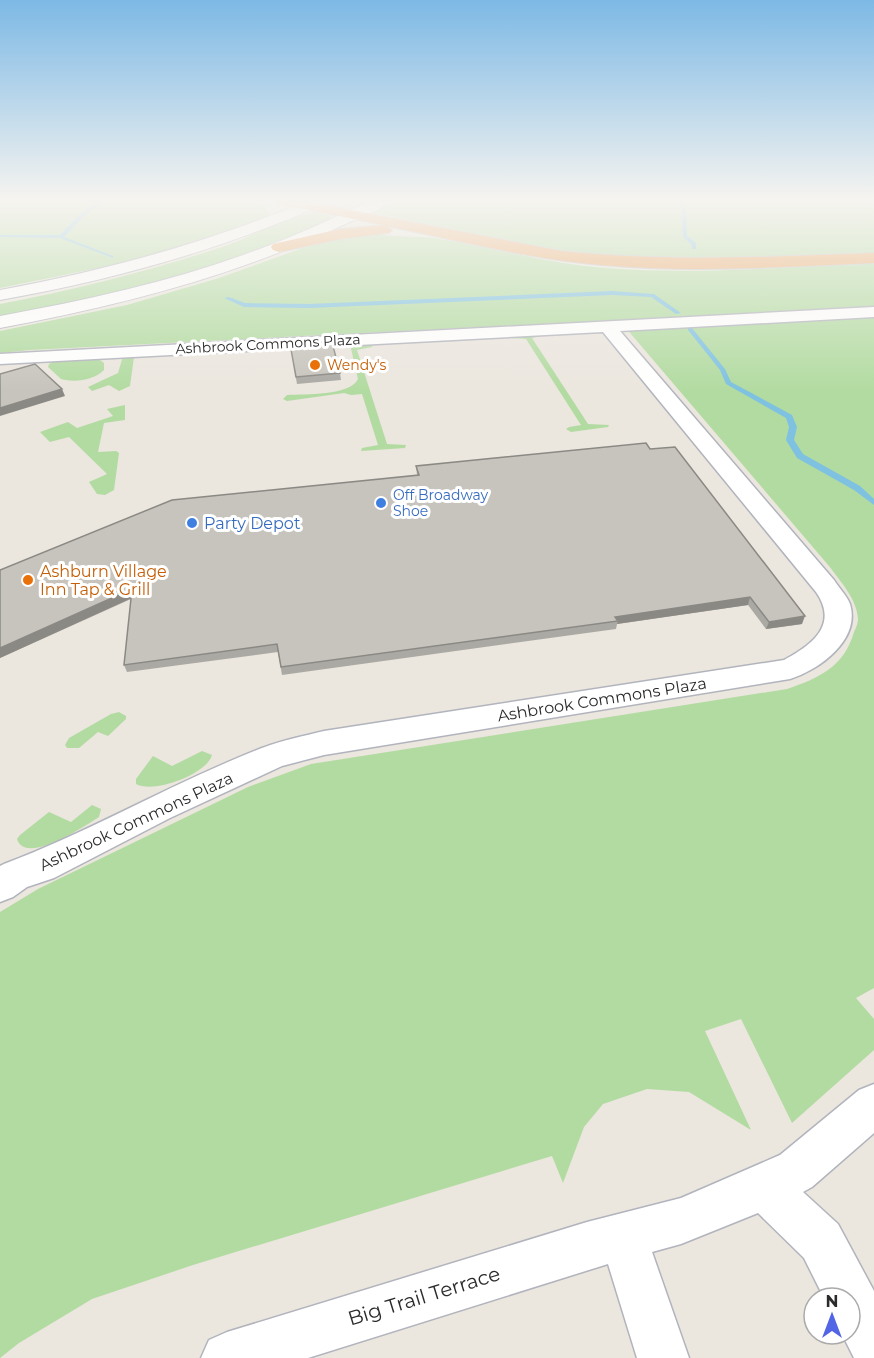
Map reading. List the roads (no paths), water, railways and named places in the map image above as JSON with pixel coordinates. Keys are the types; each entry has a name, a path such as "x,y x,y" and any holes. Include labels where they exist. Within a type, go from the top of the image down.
{"main road":[{"path":"0,295 75,281 140,264"},
{"path":"0,322 160,286 231,264"}],"street":[{"name":"Ashbrook Commons Plaza","path":"0,358 874,312"},
{"name":"Ashbrook Commons Plaza","path":"0,886 16,875 42,867 158,808 274,756 324,743 790,669 816,654 831,639 837,620 837,605 825,586 608,327"},
{"name":"Big Trail Terrace","path":"227,1358 437,1291 681,1221 764,1187 796,1171 874,1105"},
{"path":"764,1187 821,1241 874,1344"},
{"path":"623,1236 663,1358"}],"waterway":[{"path":"227,298 244,305 309,306 612,293 652,295 678,313"},
{"path":"690,329 723,370 728,383 789,417 793,427 790,440 800,456 857,488 874,503"}],"place":[{"name":"Wendy's","path":"315,365"},
{"name":"Off Broadway Shoe","path":"381,503"},
{"name":"Party Depot","path":"192,523"},
{"name":"Ashburn Village Inn Tap & Grill","path":"28,580"}]}
